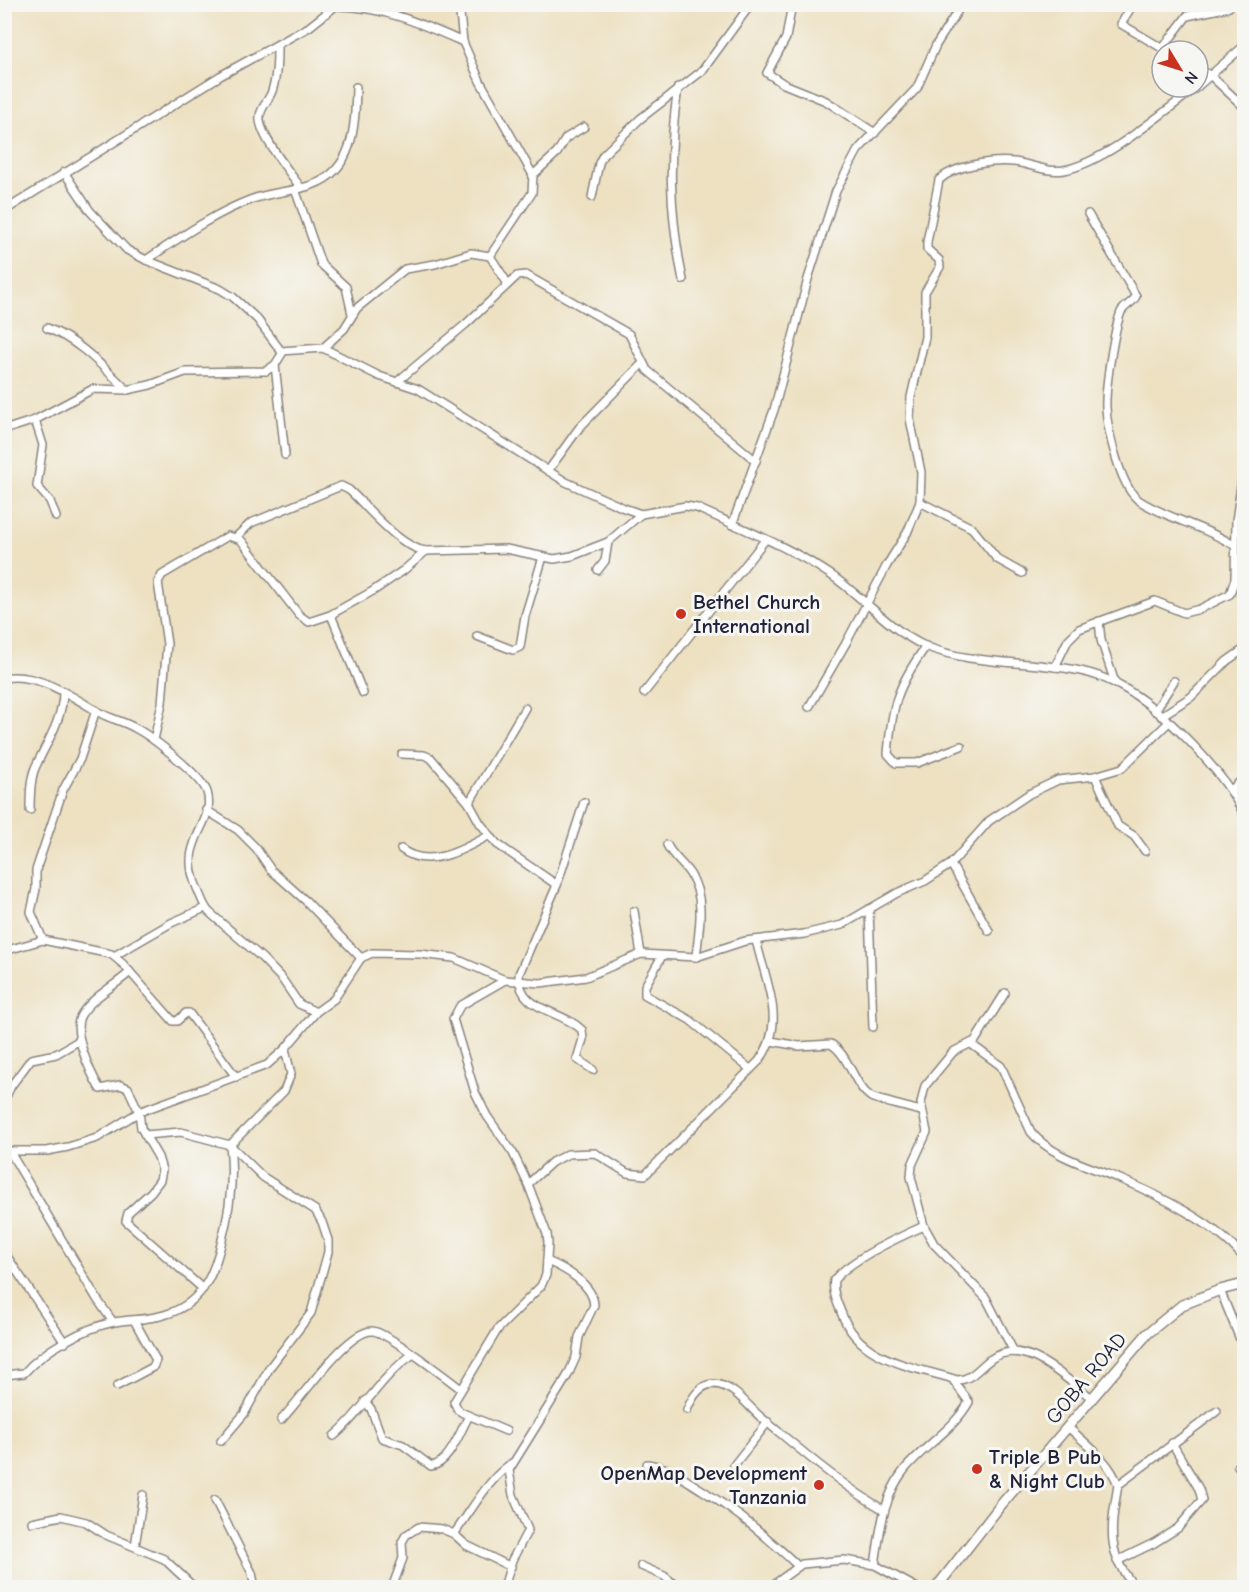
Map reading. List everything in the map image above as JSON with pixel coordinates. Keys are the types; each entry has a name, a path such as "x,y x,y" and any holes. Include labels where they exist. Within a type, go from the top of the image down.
{"street":[{"path":"459,4 463,42 506,132 525,158 533,175 532,193 490,256"},
{"path":"592,197 599,163 603,155 640,118 702,71 751,4"},
{"path":"792,4 786,38 766,73 784,84 826,101 875,133"},
{"path":"732,525 783,380 808,279 836,190 858,150 916,88 936,45 962,4"},
{"path":"1132,4 1121,24 1150,41"},
{"path":"4,211 63,172 220,76 309,27 337,5 363,6 385,12 427,26 463,42"},
{"path":"1172,39 1187,16 1229,7"},
{"path":"277,45 276,73 271,93 261,111 260,123 298,188 321,264 346,287 352,314"},
{"path":"1245,46 1211,76 1245,107"},
{"path":"146,260 248,201 298,188 326,177 345,159 351,144 356,87"},
{"path":"678,87 671,136 670,196 673,230 683,280"},
{"path":"809,707 887,565 908,533 920,502 921,472 910,419 911,397 925,337 925,292 940,267 939,260 927,249 939,180 944,175 963,169 1002,162 1053,171 1078,166 1109,151 1179,99"},
{"path":"533,175 557,153 566,138 584,127"},
{"path":"63,172 95,217 128,250 146,260 220,289 233,297 257,319 276,347 283,352 323,348 378,376 398,381 454,410 548,471 585,491 641,514"},
{"path":"1088,213 1136,296 1134,301 1122,311 1106,392 1106,410 1128,489 1141,502 1191,526 1219,536 1235,546"},
{"path":"323,348 344,329 352,314 405,269 435,264 471,253 490,256 508,284"},
{"path":"398,381 466,324 519,274 526,275 629,334 642,364 714,428 756,461"},
{"path":"47,328 66,335 81,346 127,390"},
{"path":"283,352 276,365 285,455"},
{"path":"548,471 579,429 642,364"},
{"path":"4,430 35,420 86,392 127,390 150,385 185,372 261,372 276,365"},
{"path":"35,420 43,445 37,486 50,501 56,517"},
{"path":"1055,667 1072,635 1099,621 1155,601 1184,613 1226,597 1234,586 1235,546 1245,465"},
{"path":"236,537 251,523 341,486 349,490 391,531 412,547 426,551 506,549 543,557 572,556 608,542 641,514 686,506 794,552 867,603 897,628 926,646 990,660 1055,667 1115,683 1169,722 1231,790 1245,815"},
{"path":"920,502 972,528 997,559 1022,573"},
{"path":"154,740 162,703 167,644 158,582 162,575 218,541 228,536 236,537 255,555 305,620 316,621 331,615 390,580 426,551"},
{"path":"644,693 765,540"},
{"path":"598,570 605,561 608,542"},
{"path":"477,636 513,650 520,647 525,616 543,557"},
{"path":"331,615 363,693"},
{"path":"1099,621 1101,640 1115,683"},
{"path":"926,646 902,685 892,711 888,754 896,763 917,763 961,746"},
{"path":"1158,714 1191,697 1227,661 1245,649"},
{"path":"4,678 25,677 63,692 136,728 154,740 206,788 206,810 189,858 193,879 206,908 262,958 299,1004 316,1012"},
{"path":"1158,714 1174,681"},
{"path":"30,810 34,769 49,742 62,707 63,692"},
{"path":"469,803 525,708"},
{"path":"43,940 31,912 36,888 36,870 63,790 80,759 96,710"},
{"path":"7,1151 46,1151 68,1148 97,1138 140,1112 267,1065 285,1049 316,1012 334,999 361,958 372,953 454,958 505,980 519,983 586,977 641,954 696,957 756,940 804,934 842,925 897,893 925,881 951,864 989,821 1029,794 1058,780 1095,776 1122,768 1169,722"},
{"path":"402,754 424,755 431,758 469,803 497,844 557,885"},
{"path":"1095,776 1118,826 1134,836 1145,851"},
{"path":"1231,790 1245,778"},
{"path":"584,801 557,885 519,974 519,983 527,999 535,1005 582,1030 583,1039 577,1059 593,1070"},
{"path":"206,810 238,830 256,848 271,870 306,901 361,958"},
{"path":"401,849 410,856 423,860 470,847 490,835"},
{"path":"667,845 674,857 688,871 699,896 696,957"},
{"path":"951,864 989,931"},
{"path":"114,956 171,923 206,908"},
{"path":"870,909 873,1027"},
{"path":"634,911 641,954"},
{"path":"4,951 43,940 84,946 114,956 173,1021 189,1013 236,1077"},
{"path":"528,1184 552,1162 568,1154 596,1153 627,1173 636,1176 648,1173 759,1061 771,1041 774,1027 773,999 756,940"},
{"path":"662,956 645,986 645,995 690,1020 750,1069"},
{"path":"130,972 84,1011 78,1021 80,1040 99,1088 103,1090 120,1085 126,1086 140,1112 138,1120 162,1166 162,1175 151,1192 128,1213 126,1221 203,1289"},
{"path":"505,980 460,1006 453,1019 475,1092 487,1116 513,1153 528,1184 547,1234 547,1261 541,1286 498,1329 461,1389 455,1406 469,1416 506,1431"},
{"path":"1005,993 971,1044 953,1052 933,1074 921,1095 927,1132 912,1165 911,1177 924,1226 934,1244 987,1298 1014,1352"},
{"path":"4,1101 11,1086 31,1059 56,1054 80,1040"},
{"path":"771,1041 799,1046 831,1044 844,1056 862,1087 873,1098 922,1111"},
{"path":"971,1044 1001,1066 1031,1132 1038,1141 1067,1158 1143,1189 1222,1236 1245,1258"},
{"path":"230,1146 284,1091 291,1074 285,1049"},
{"path":"145,1135 181,1132 230,1146 263,1177 315,1210 326,1232 328,1252 311,1313 270,1367 244,1414 221,1441"},
{"path":"4,1375 24,1373 30,1365 65,1343 113,1322 165,1315 178,1310 203,1289 215,1269 230,1213 233,1170 230,1146"},
{"path":"7,1151 113,1322"},
{"path":"924,1226 880,1247 841,1272 833,1285 844,1319 865,1347 886,1360 952,1379 966,1380 992,1357 1014,1352 1052,1368 1092,1398"},
{"path":"4,1252 65,1343"},
{"path":"454,1534 479,1502 490,1483 512,1463 568,1375 576,1357 579,1337 594,1305 591,1293 574,1277 547,1261"},
{"name":"GOBA ROAD","path":"936,1587 1092,1398 1164,1318 1182,1305 1220,1290 1245,1284"},
{"path":"1220,1290 1245,1349"},
{"path":"117,1386 153,1367 156,1360 134,1320"},
{"path":"280,1420 326,1366 362,1333 372,1330 380,1333 461,1389"},
{"path":"334,1436 354,1419 365,1401 412,1355"},
{"path":"875,1565 884,1510 904,1470 957,1418 969,1402 952,1379"},
{"path":"687,1410 692,1397 699,1390 707,1386 721,1385 746,1401 768,1422 844,1484 884,1510"},
{"path":"365,1401 371,1409 382,1438 403,1445 431,1466 441,1462 448,1453 469,1416"},
{"path":"1118,1485 1217,1411"},
{"path":"734,1465 768,1422"},
{"path":"1068,1427 1096,1452 1110,1469 1118,1485 1111,1524 1117,1561 1122,1572 1136,1587"},
{"path":"1117,1561 1173,1532 1202,1500 1199,1490 1172,1443"},
{"path":"504,1587 528,1526 513,1495 509,1477 512,1463"},
{"path":"647,1464 667,1468 738,1512 798,1566"},
{"path":"135,1546 143,1495"},
{"path":"215,1500 252,1573 255,1587"},
{"path":"32,1522 61,1516 80,1520 106,1535 164,1558 195,1587"},
{"path":"392,1587 404,1558 402,1542 406,1535 419,1527 433,1526 454,1534 466,1545 511,1567"},
{"path":"769,1587 798,1566 844,1560 875,1565 916,1587"},
{"path":"641,1566 664,1576 679,1587"}],"place":[{"name":"Bethel Church International","path":"681,614"},
{"name":"Triple B Pub & Night Club","path":"977,1469"},
{"name":"OpenMap Development Tanzania","path":"819,1485"}]}
